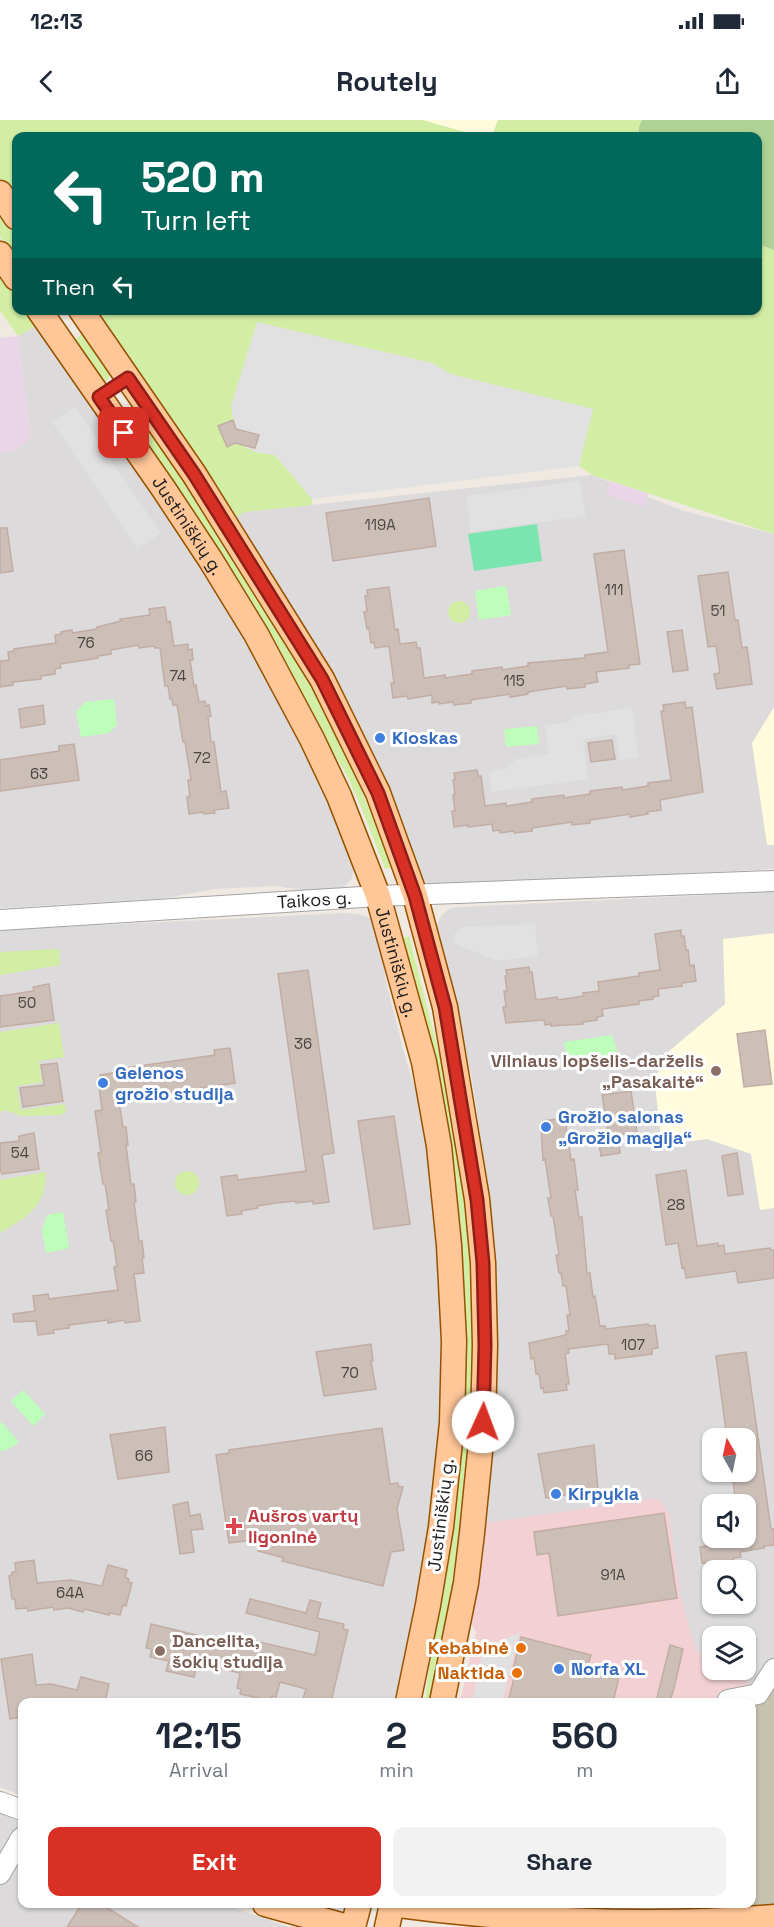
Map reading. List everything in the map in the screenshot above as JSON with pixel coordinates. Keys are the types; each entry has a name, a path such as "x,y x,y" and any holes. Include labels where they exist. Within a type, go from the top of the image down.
{"main road":[{"path":"0,193 12,211"},
{"path":"0,254 12,272"},
{"name":"Justiniškių g.","path":"42,315 163,488 256,634 298,712 339,796 378,896 423,1062 439,1146 449,1245 454,1341 452,1423 441,1527 409,1698"},
{"name":"Justiniškių g.","path":"84,315 194,474 322,679 378,793 415,896 445,1007 474,1179 483,1263 485,1345 483,1422 466,1583 443,1698"},
{"path":"99,397 128,378"},
{"path":"279,1908 348,1927"},
{"path":"353,1927 358,1908"},
{"path":"387,1927 391,1908"},
{"path":"429,1908 541,1920 682,1923 774,1917"}],"street":[{"name":"Taikos g.","path":"0,920 378,896 774,881"},
{"path":"738,1698 758,1694 774,1669"},
{"path":"0,1802 18,1809"},
{"path":"0,1874 18,1843"}],"shaded area":[{"path":"422,120 498,120 494,132 465,132"},
{"path":"257,322 432,363 451,374 593,409 579,466 312,499 275,455 255,452 237,443 231,406"},
{"path":"37,325 188,540 280,696 311,760 355,863 352,878 345,886 335,890 309,891 276,886 214,889 160,899 0,908 0,453 16,451 31,438 18,336"},
{"path":"18,336 31,438 16,451 0,453 0,338"},
{"path":"75,406 161,533 137,549 52,422"},
{"path":"592,475 684,511 774,534 774,869 435,886 428,884 418,876 415,869 410,840 380,766 348,719 233,519 245,512"},
{"path":"580,481 586,516 470,532 467,496"},
{"path":"610,481 649,494 644,507 606,495"},
{"path":"774,707 774,845 767,845 752,743"},
{"path":"632,708 639,758 620,760 616,734 583,739 588,779 492,792 489,772 507,769 516,759 549,754 545,725 569,722 575,716"},
{"path":"774,892 774,1686 757,1688 743,1680 756,1680 756,1626 702,1626 702,1655 696,1651 680,1593 484,1523 491,1235 485,1166 472,1079 457,1010 435,934 441,916 449,909"},
{"path":"345,913 363,915 375,924 382,944 385,978 406,1060 426,1124 438,1227 444,1344 441,1446 433,1515 399,1698 18,1698 18,1794 0,1787 0,930"},
{"path":"535,924 538,956 498,961 455,944 454,934 464,927"},
{"name":"Vilniaus lopšelis-darželis „Pasakaitė“","path":"774,933 774,1208 760,1210 751,1154 707,1139 676,1143 661,1138 655,1085 662,1057 725,1004 723,939"},
{"path":"659,1498 669,1514 680,1593 696,1651 702,1655 702,1680 743,1680 757,1688 756,1698 461,1698 476,1632 470,1621 484,1523"},
{"path":"520,1632 503,1698 473,1698 483,1650"},
{"path":"774,1686 774,1908 742,1912 742,1908 756,1908 757,1688"},
{"path":"0,1813 18,1821 18,1908 234,1908 289,1927 0,1927"},
{"path":"691,1908 742,1908 742,1912 704,1912"}],"green space":[{"path":"0,120 422,120 465,132 12,132 12,196 0,178"},
{"path":"498,120 642,120 638,132 494,132"},
{"path":"642,120 774,120 774,250 762,246 762,132 638,132"},
{"path":"0,207 12,225 12,255 0,237"},
{"path":"762,246 774,250 774,534 592,475 579,466 593,409 450,374 432,363 255,452 275,455 312,499 312,505 245,512 233,519 94,315 762,315"},
{"path":"0,271 12,290 12,315 30,315 37,325 18,336 0,311"},
{"path":"81,334 88,335 111,374 103,383 74,341"},
{"path":"133,406 236,557 305,671 344,749 392,867 385,869 344,770 123,415 124,410"},
{"path":"537,524 542,561 474,571 468,534"},
{"path":"506,586 511,615 479,620 475,591"},
{"path":"459,601 467,604 470,612 467,620 459,623 451,620 448,612 451,604"},
{"path":"114,699 117,725 109,733 81,737 76,712 85,702"},
{"path":"537,726 539,744 506,747 504,729"},
{"path":"409,936 462,1135 475,1254 473,1456 460,1557 435,1698 425,1698 462,1377 401,938"},
{"path":"59,949 60,965 0,975 0,952"},
{"path":"59,1023 64,1057 39,1061 42,1082 17,1086 21,1110 65,1104 66,1112 61,1115 22,1116 5,1110 0,1112 0,1032"},
{"path":"612,1035 617,1051 592,1070 567,1060 564,1042"},
{"path":"187,1171 196,1174 199,1183 196,1192 187,1195 178,1192 175,1183 178,1174"},
{"path":"46,1172 43,1194 33,1210 19,1222 0,1233 0,1180"},
{"path":"63,1212 69,1248 46,1253 42,1230 47,1215"},
{"path":"23,1390 45,1414 33,1426 11,1401"},
{"path":"0,1421 19,1442 7,1450 0,1451"}],"building":[{"path":"233,420 236,429 259,435 255,448 235,443 227,447 218,426"},
{"path":"429,498 436,546 333,561 326,513"},
{"path":"0,528 7,528 13,571 0,573"},
{"path":"624,550 640,664 629,665 629,668 596,672 598,682 585,684 585,687 567,689 567,686 510,697 510,694 471,700 471,703 454,705 453,702 432,703 432,695 408,699 407,696 393,698 391,683 394,683 389,646 375,648 374,642 371,643 369,628 367,629 364,612 367,611 365,596 368,596 367,590 389,587 395,630 398,629 400,644 416,642 417,648 420,648 424,678 445,675 445,678 472,674 472,671 528,666 528,663 585,658 585,655 608,652 594,554"},
{"path":"728,572 735,620 738,620 742,648 747,647 752,684 717,689 714,674 720,673 716,646 708,647 698,576"},
{"path":"165,607 174,646 188,644 188,650 192,649 193,660 190,660 199,702 205,701 206,706 209,705 211,742 214,742 221,792 226,791 229,808 214,810 215,813 189,814 188,780 191,780 185,742 183,742 177,705 173,705 168,686 165,686 160,648 154,646 139,648 138,645 111,650 111,654 98,656 98,658 60,664 61,668 55,669 55,674 41,676 41,679 13,682 13,685 0,687 0,661 9,660 8,652 14,649 56,643 55,635 61,632 72,630 72,633 97,629 97,627 121,621 120,619 150,615 149,609"},
{"path":"682,630 688,670 673,672 667,632"},
{"path":"685,702 686,708 692,707 703,792 660,800 661,810 647,812 648,814 630,817 630,814 590,820 590,823 572,825 572,822 514,833 514,831 500,833 499,830 493,831 492,824 454,827 452,811 455,811 454,773 477,770 478,776 481,776 485,806 506,803 506,806 532,802 532,799 564,795 564,798 590,794 590,791 622,787 622,790 671,780 661,711 664,711 663,705"},
{"path":"43,705 45,724 21,728 19,709"},
{"path":"612,740 615,759 591,762 588,743"},
{"path":"74,744 79,780 0,791 0,760 59,751 59,746"},
{"path":"681,930 681,936 684,936 686,950 688,950 690,966 694,965 696,981 682,983 682,986 658,989 659,996 639,1001 639,1004 602,1009 603,1016 597,1017 597,1020 583,1022 583,1024 551,1026 551,1024 545,1025 544,1020 506,1023 503,1007 506,1007 504,991 507,991 506,970 529,967 530,973 532,972 536,1000 557,997 558,1000 584,996 583,993 599,991 598,982 639,976 639,973 660,970 655,934"},
{"path":"308,970 334,1153 322,1155 329,1202 276,1203 257,1206 258,1208 241,1211 242,1214 227,1216 221,1177 237,1175 238,1180 306,1171 278,974"},
{"path":"49,984 54,1020 0,1027 0,996 34,991 33,987"},
{"path":"765,1030 772,1084 744,1087 737,1034"},
{"path":"230,1048 235,1083 126,1099 126,1101 119,1102 123,1127 126,1127 131,1184 134,1184 139,1241 142,1241 144,1258 142,1258 144,1273 134,1274 140,1321 125,1323 124,1320 108,1323 108,1320 69,1325 69,1328 53,1330 54,1333 38,1335 36,1321 14,1322 13,1314 35,1311 33,1296 48,1294 49,1299 118,1290 114,1267 117,1266 106,1210 109,1210 98,1153 101,1153 95,1111 102,1110 100,1075 126,1071 126,1068 215,1055 214,1050"},
{"path":"57,1063 63,1101 23,1107 20,1088 44,1085 41,1065"},
{"path":"631,1091 637,1132 609,1136 602,1095"},
{"path":"394,1116 410,1224 374,1229 358,1121"},
{"path":"565,1118 571,1160 574,1159 578,1190 575,1190 579,1217 582,1217 587,1273 590,1273 600,1326 605,1326 606,1329 655,1325 658,1348 652,1349 652,1354 615,1359 615,1354 609,1354 608,1344 568,1349 569,1353 565,1354 569,1384 566,1384 567,1390 544,1393 539,1374 536,1374 534,1358 531,1359 529,1343 566,1335 566,1331 569,1331 567,1315 570,1315 566,1286 563,1286 556,1255 559,1255 548,1198 551,1198 545,1159 543,1160 541,1127 544,1127 543,1121"},
{"path":"34,1133 39,1169 2,1174 0,1143 19,1141 19,1136"},
{"path":"618,1135 620,1153 601,1156 598,1138"},
{"path":"737,1153 743,1194 728,1196 722,1156"},
{"path":"686,1170 697,1246 718,1243 718,1246 724,1245 725,1254 770,1248 774,1250 774,1278 738,1283 736,1271 686,1278 678,1243 666,1245 656,1175"},
{"path":"371,1344 373,1361 371,1361 376,1389 324,1396 316,1352"},
{"path":"746,1352 771,1529 774,1529 774,1545 740,1552 741,1557 733,1558 733,1560 702,1560 702,1563 700,1547 756,1548 756,1494 735,1494 733,1482 756,1482 756,1428 726,1428 716,1356"},
{"path":"165,1427 169,1472 118,1479 110,1435"},
{"path":"382,1428 390,1484 398,1483 398,1486 403,1487 397,1509 404,1550 391,1552 383,1586 282,1561 284,1558 258,1551 261,1539 229,1543 216,1455 229,1453 229,1450"},
{"path":"594,1445 598,1490 546,1498 538,1454"},
{"path":"188,1502 190,1516 200,1514 203,1529 191,1530 194,1552 180,1554 173,1505"},
{"path":"664,1513 677,1598 558,1616 549,1553 537,1555 534,1532"},
{"path":"34,1560 37,1583 71,1580 102,1586 108,1565 127,1570 125,1577 129,1579 128,1582 132,1583 126,1606 123,1605 120,1615 109,1613 109,1615 84,1609 83,1612 68,1608 54,1610 53,1607 28,1611 27,1608 16,1609 15,1599 12,1599 9,1576 12,1572 16,1572 15,1563"},
{"path":"250,1599 306,1613 310,1600 321,1603 317,1618 344,1624 343,1629 348,1630 332,1698 303,1698 306,1689 280,1682 276,1697 258,1698 240,1694 241,1689 237,1688 240,1673 197,1665 194,1677 166,1671 169,1661 150,1657 152,1649 146,1648 151,1624 229,1643 230,1635 315,1655 320,1632 246,1613"},
{"name":"Norfa XL","path":"521,1637 591,1655 588,1665 620,1673 614,1698 509,1698 514,1678 511,1677"},
{"path":"670,1645 683,1649 671,1698 657,1698"},
{"path":"32,1654 36,1685 51,1684 77,1690 81,1677 109,1684 106,1698 18,1698 18,1718 10,1719 1,1659"},
{"path":"79,1908 107,1908 138,1927 67,1927"}],"place":[{"name":"Kioskas","path":"380,738"},
{"name":"Vilniaus lopšelis-darželis „Pasakaitė“","path":"716,1071"},
{"name":"Gelenos grožio studija","path":"103,1083"},
{"name":"Grožio salonas „Grožio magija“","path":"546,1127"},
{"name":"Kirpykla","path":"556,1494"},
{"name":"Aušros vartų ligoninė","path":"234,1526"},
{"name":"Kebabinė","path":"521,1648"},
{"name":"Dancelita, šokių studija","path":"160,1651"},
{"name":"Norfa XL","path":"559,1669"},
{"name":"Naktida","path":"517,1673"}],"route":[{"path":"124,433 99,397 128,378 194,474 288,622 322,679 378,793 415,896 445,1007 468,1137 483,1263 485,1345 483,1422"}]}
